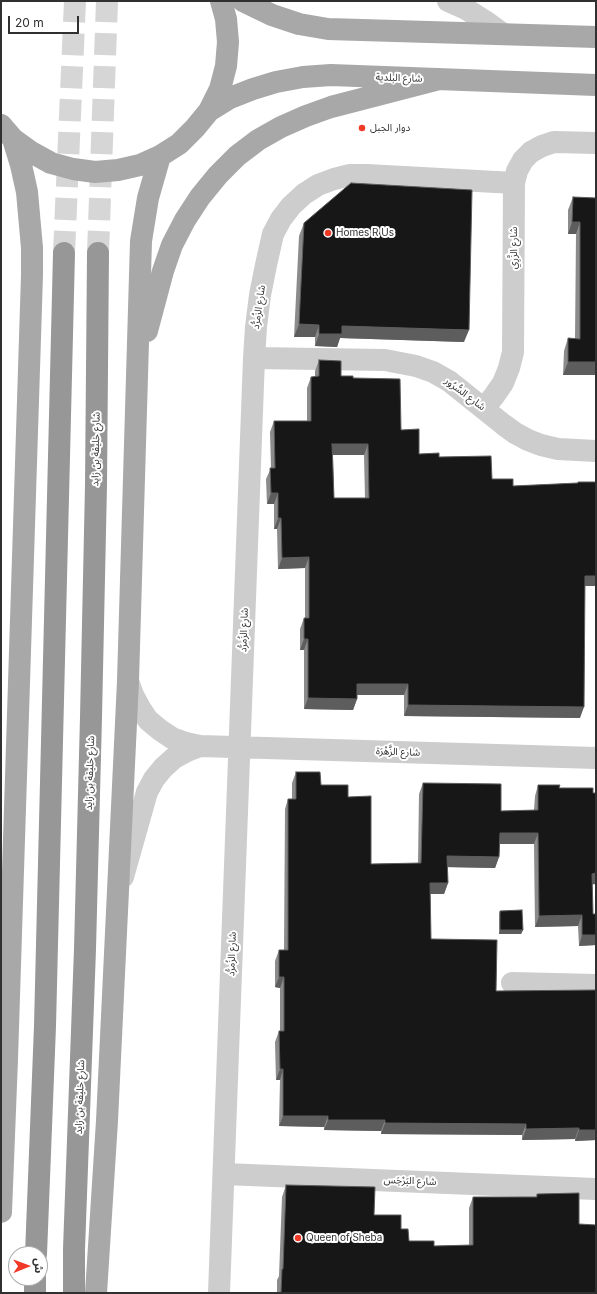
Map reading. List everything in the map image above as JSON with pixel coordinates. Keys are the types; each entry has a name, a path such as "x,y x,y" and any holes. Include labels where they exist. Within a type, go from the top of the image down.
{"highway":[{"path":"36,1246 45,1034 64,253"},
{"name":"شارع خليفة بن زايد","path":"74,1293 74,1249 92,709 98,253"}],"main road":[{"path":"7,132 31,152 51,162 73,169 95,172 118,170 140,165 160,156 179,144 195,128 209,111 220,89 226,66 228,42 226,19 221,1"},
{"path":"243,1 272,15 299,24 328,29 596,37"},
{"name":"شارع البلدية","path":"209,111 230,98 276,82 303,77 331,75 596,85"},
{"path":"137,369 163,271 172,245 200,196 237,156 258,140 281,127 306,116 439,79"},
{"path":"1,1212 6,933 32,275 32,248 27,192 21,165 7,132"},
{"path":"96,1293 119,893 128,681 141,241 148,198 160,156"}],"street":[{"path":"453,2 485,20 503,34"},
{"name":"شارع الزَّرِي","path":"484,408 503,383 513,352 514,183 517,171 523,160 531,152 542,146 554,142 596,143"},
{"name":"شارع الزُمرُّد","path":"219,1293 254,358 260,296 273,234 281,219 291,206 304,194 318,185 350,175 514,183"},
{"name":"شارع السُّرُور","path":"254,358 385,360 416,366 439,375 449,381 515,433 541,445 558,449 596,451"},
{"name":"شارع الزَّهْرَة","path":"128,681 140,708 154,725 172,738 186,744 240,748 596,758"},
{"name":"شارع الزَّهْرَة","path":"119,893 147,792 154,779 174,758 186,751 200,746"},
{"path":"512,983 596,985"},
{"name":"شارع البَرْجَس","path":"224,1174 596,1189"}],"building":[{"path":"351,183 472,190 469,330 342,326 342,334 319,334 319,325 299,324 304,223"},
{"path":"573,197 596,198 596,362 568,362 568,338 580,339 580,222 572,222"},
{"path":"319,360 341,361 341,376 353,376 353,378 400,379 401,430 419,429 419,454 439,453 439,457 491,456 492,479 513,479 513,486 596,482 596,576 585,576 584,707 408,705 408,684 357,684 357,699 308,698 308,639 304,639 304,618 309,618 309,557 282,558 281,518 278,518 278,493 271,493 270,468 275,468 274,421 311,421 311,377 319,376","holes":["332,444 368,444 369,498 334,498"]},
{"path":"296,772 320,772 321,785 348,785 348,797 371,796 371,864 421,863 423,783 501,784 501,811 538,810 538,785 560,785 559,788 593,788 593,793 596,793 596,873 592,874 593,914 596,914 596,935 582,935 582,915 539,916 538,833 500,833 499,857 447,856 448,883 430,883 431,939 497,940 496,991 596,990 596,1130 579,1130 579,1128 526,1129 526,1124 385,1123 385,1120 328,1120 328,1116 283,1116 283,1069 280,1069 279,1031 284,1031 284,977 279,977 279,950 288,950 288,799 296,799"},
{"path":"522,910 523,930 500,930 500,911"},
{"path":"286,1185 375,1187 374,1215 401,1215 401,1229 408,1229 409,1241 434,1241 434,1246 473,1245 473,1197 537,1197 537,1194 579,1193 579,1224 596,1225 596,1293 281,1293"}],"tunnel":[{"path":"64,253 75,1"},
{"path":"98,253 107,1"}],"place":[{"name":"دوار الجبل","path":"362,128"},
{"name":"Homes R Us","path":"328,233"},
{"name":"Queen of Sheba","path":"298,1238"}]}
